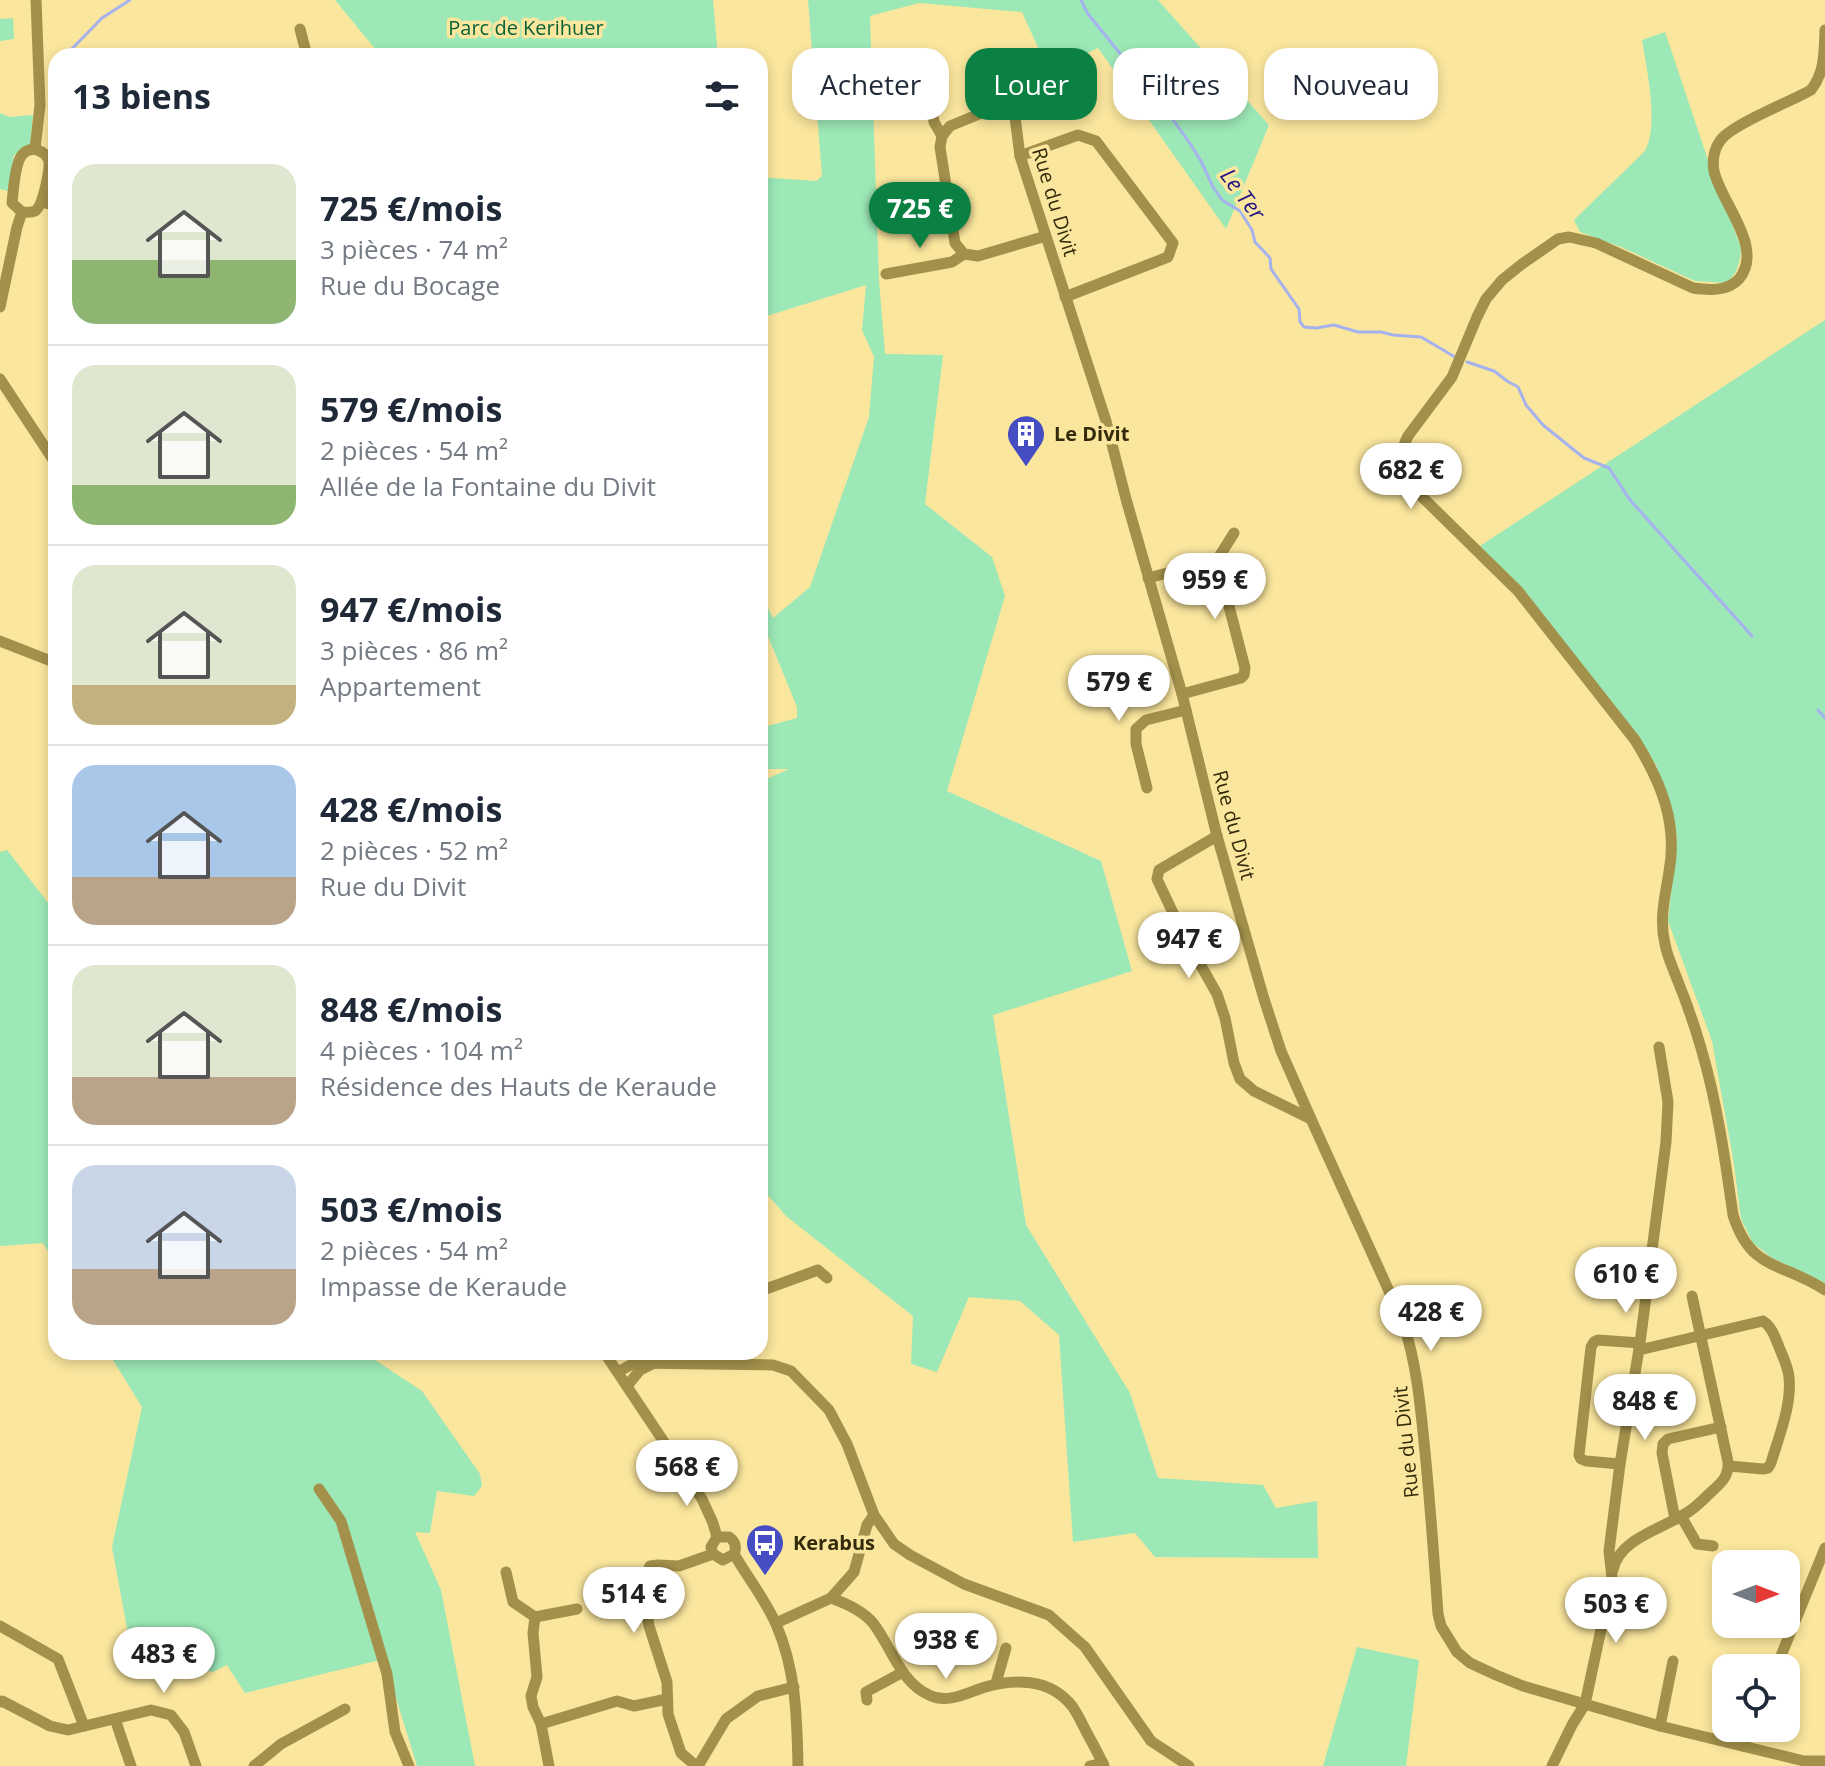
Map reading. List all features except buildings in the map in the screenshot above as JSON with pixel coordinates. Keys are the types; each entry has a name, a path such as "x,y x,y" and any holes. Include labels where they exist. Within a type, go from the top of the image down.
{"street":[{"path":"35,149 40,105 36,0"},
{"path":"300,29 305,48"},
{"path":"1825,30 1823,67 1819,81 1811,90 1737,127 1721,138 1715,151 1714,172 1745,240 1747,265 1738,280 1731,286 1710,290 1693,288 1596,243 1569,237 1558,239 1502,280 1486,299 1452,377 1408,436 1402,452 1403,468 1415,490 1518,591 1635,740 1651,766 1663,791 1672,846 1663,899 1665,947 1701,1048 1717,1110 1737,1228 1749,1248 1767,1263 1825,1290"},
{"name":"Rue du Divit","path":"942,136 950,126 994,108 1007,109 1015,117 1020,156 1106,421 1264,999 1281,1051 1403,1322 1411,1347 1417,1371 1441,1626 1451,1644 1470,1663 1523,1686 1805,1764 1825,1761"},
{"path":"934,120 942,136 940,147 955,243 964,254"},
{"path":"1020,156 1078,135 1096,141 1173,243 1168,257 1065,297"},
{"path":"48,160 44,153 35,149 27,151 20,158 12,203 22,212 38,209 48,168"},
{"path":"42,202 48,204"},
{"path":"0,307 22,212"},
{"path":"886,274 952,262 964,254 978,256 1046,236"},
{"path":"0,379 48,452"},
{"path":"1148,578 1217,560 1234,533"},
{"path":"1182,694 1238,679 1245,672 1217,560"},
{"path":"0,641 48,660"},
{"path":"1147,788 1136,744 1136,729 1146,720 1186,710"},
{"path":"1217,836 1159,870 1157,879 1217,994 1240,1079 1254,1091 1311,1119"},
{"path":"1612,1578 1609,1551 1640,1347 1666,1142 1668,1102 1659,1047"},
{"path":"768,1288 818,1270 827,1278"},
{"path":"1552,1766 1585,1704 1615,1562 1624,1549 1691,1511 1723,1481 1729,1466 1692,1296"},
{"path":"1620,1464 1586,1461 1579,1455 1594,1342 1598,1340 1640,1347 1763,1321 1773,1333 1789,1374 1788,1403 1770,1465 1763,1469 1729,1466"},
{"path":"610,1360 702,1499 717,1537"},
{"path":"618,1372 634,1363 676,1360"},
{"path":"712,1360 773,1365 791,1371 829,1410 847,1444 874,1515 894,1544 964,1584 1049,1615 1085,1647 1151,1741 1189,1766"},
{"path":"627,1386 640,1370 653,1364"},
{"path":"1713,1546 1697,1544 1678,1517 1662,1453 1663,1444 1668,1439 1721,1427"},
{"path":"319,1489 341,1521 387,1674 395,1732 409,1766"},
{"path":"776,1623 831,1598 854,1572 867,1525 874,1515"},
{"path":"725,1535 732,1539 736,1546 734,1554 723,1560 713,1554 711,1547 714,1539 725,1535"},
{"path":"1782,1654 1822,1564 1825,1548"},
{"path":"713,1554 679,1566 650,1566 644,1578 649,1626 667,1682 668,1714 681,1753 697,1766 726,1719 758,1696 794,1687"},
{"path":"734,1554 763,1598 788,1655 797,1707 798,1766"},
{"path":"506,1572 513,1602 535,1617 577,1609"},
{"path":"831,1598 871,1621 903,1672 929,1696 954,1698 996,1683 1024,1681 1043,1684 1060,1693 1073,1707 1103,1764 1090,1766"},
{"path":"535,1617 533,1633 537,1677 531,1696 541,1724 549,1766"},
{"path":"0,1626 58,1659 84,1726"},
{"path":"996,1683 1006,1648"},
{"path":"1660,1726 1673,1661"},
{"path":"867,1700 866,1692 903,1672"},
{"path":"541,1724 617,1701 634,1706 667,1699"},
{"path":"0,1702 50,1726 68,1730 151,1710 171,1715 184,1732 196,1766"},
{"path":"260,1764 281,1744 345,1709"},
{"path":"115,1719 131,1766"},
{"path":"1743,1746 1745,1742"}],"green space":[{"name":"Parc de Kerihuer","path":"335,0 713,0 717,48 374,48"},
{"path":"808,0 1158,0 1201,48 1113,48 1113,69 1098,48 1038,48 1022,12 919,3 870,16 871,48 812,48"},
{"path":"13,18 14,39 0,41 0,19"},
{"path":"1665,32 1741,248 1738,267 1727,283 1695,281 1580,232 1574,220 1645,151 1652,112 1642,40"},
{"path":"1248,101 1269,125 1226,229 1149,120 1248,120"},
{"path":"0,113 10,117 33,115 30,146 14,155 9,191 0,189"},
{"path":"818,120 874,120 879,281 885,354 943,355 925,504 992,557 1005,596 947,791 1101,861 1132,971 993,1015 1026,1225 1130,1393 1158,1478 1263,1485 1276,1508 1317,1501 1318,1558 1155,1557 1135,1533 1073,1542 1059,1335 1020,1301 969,1297 937,1372 911,1364 913,1316 786,1216 768,1195 768,778 789,769 768,769 768,726 797,718 797,707 768,636 768,608 773,618 810,587 869,417 874,357 862,330 866,285 768,316 768,178 816,181 822,176"},
{"path":"1825,320 1825,1283 1772,1258 1753,1243 1741,1219 1712,1041 1668,921 1677,840 1675,823 1656,765 1640,739 1480,546"},
{"path":"7,850 48,903 48,1251 43,1243 0,1246 0,852"},
{"path":"113,1360 375,1360 422,1391 480,1474 482,1486 474,1496 437,1491 430,1533 415,1532 441,1590 475,1766 417,1766 384,1659 245,1693 227,1665 213,1672 132,1655 112,1547 142,1407"},
{"path":"1357,1647 1419,1660 1406,1766 1323,1766"}],"waterway":[{"name":"Le Ter","path":"73,48 102,18 130,0"},
{"name":"Le Ter","path":"1081,0 1088,14 1147,83 1191,145 1222,200 1240,211 1252,230 1255,242 1270,258 1271,269 1299,309 1300,322 1304,327 1334,325 1358,332 1421,337 1455,357"},
{"name":"Le Ter","path":"1467,362 1494,371 1518,387 1526,405 1543,425 1584,458 1609,468 1630,500 1752,636"},
{"name":"Le Ter","path":"1818,710 1825,718"}],"place":[{"name":"Le Divit","path":"1026,468"},
{"name":"Kerabus","path":"765,1577"}]}
